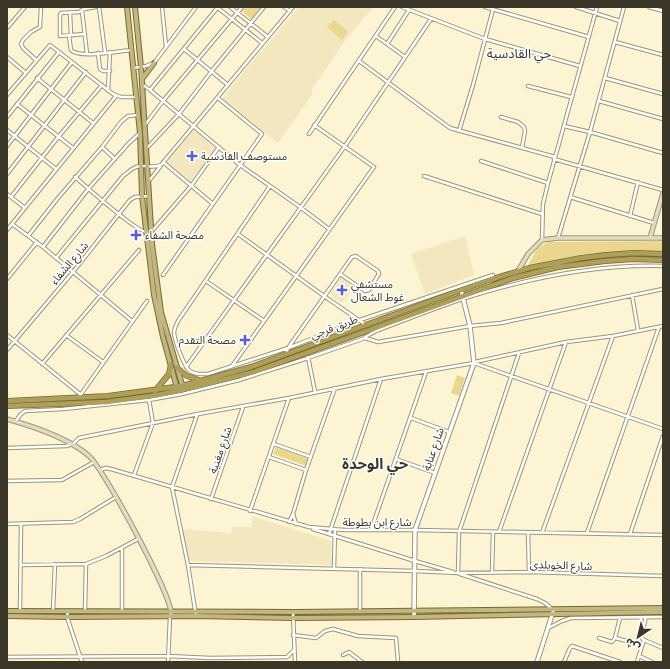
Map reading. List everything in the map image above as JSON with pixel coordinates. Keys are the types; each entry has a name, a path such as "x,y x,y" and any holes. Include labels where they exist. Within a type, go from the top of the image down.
{"highway":[{"name":"طريق قرجي","path":"183,388 200,381 253,370 286,354 461,290 518,271 581,258 634,253 663,254"},
{"name":"طريق قرجي","path":"7,401 80,396 108,396 183,388 307,355 513,278 558,268 605,261 633,259 663,260"},
{"path":"155,391 169,374 171,364"},
{"path":"177,368 187,376 200,381"},
{"name":"طريق قرجي","path":"7,406 107,402 158,395 177,389"}],"main road":[{"path":"127,7 140,133 142,196 154,295 177,389"},
{"path":"135,7 141,67 151,232 165,337 183,388"},
{"path":"142,82 154,63"},
{"path":"650,238 663,193"},
{"path":"518,271 528,254 542,240 558,238 663,238"},
{"path":"7,418 73,444 94,461 116,496 138,538 170,605 170,617"},
{"path":"7,610 171,612 293,618 414,617 663,608"},
{"path":"7,616 67,618 170,617 195,614 360,611 663,612"}],"street":[{"path":"7,28 26,7"},
{"path":"36,60 23,48 21,44 31,32 40,27 40,7"},
{"path":"84,34 60,36 60,14 82,10 84,8 96,7"},
{"path":"99,7 105,52"},
{"path":"162,7 166,46"},
{"path":"133,68 154,63 196,7"},
{"path":"230,7 268,37"},
{"path":"145,125 163,101 242,7"},
{"path":"146,148 179,114 264,7"},
{"path":"284,7 290,11"},
{"path":"148,183 293,7"},
{"path":"309,134 395,7"},
{"path":"403,7 485,39 580,66"},
{"path":"485,7 589,37"},
{"path":"576,7 620,22"},
{"path":"542,240 542,214 548,183 597,7"},
{"path":"558,238 599,101 624,7"},
{"path":"649,7 663,11"},
{"path":"150,90 218,8 262,43"},
{"path":"459,131 493,9"},
{"path":"82,10 87,54"},
{"path":"387,44 409,10"},
{"path":"70,12 72,52 77,54 87,54 132,50"},
{"path":"186,367 345,146 431,19"},
{"path":"376,36 405,57"},
{"path":"615,42 663,55"},
{"path":"7,96 50,44 116,96 136,97"},
{"path":"184,49 228,85"},
{"path":"7,117 59,52"},
{"path":"108,91 110,52"},
{"path":"98,53 100,69 102,71 110,71"},
{"path":"7,57 26,73"},
{"path":"359,61 450,128 663,190"},
{"path":"7,146 72,62"},
{"path":"7,174 86,72"},
{"path":"37,78 93,123"},
{"path":"605,78 663,94"},
{"path":"142,82 193,127 240,165 329,229"},
{"path":"11,197 59,136 102,85"},
{"path":"528,86 571,97"},
{"path":"7,230 116,96"},
{"path":"163,275 262,134 218,98"},
{"path":"599,101 663,119"},
{"path":"17,104 73,148"},
{"path":"28,236 121,122 128,116 138,115"},
{"path":"501,117 518,122 524,127 525,131 522,148"},
{"path":"231,367 374,167 314,125"},
{"path":"564,126 663,153"},
{"path":"7,130 56,169"},
{"path":"43,247 89,188 129,143 140,133"},
{"path":"102,147 115,159"},
{"path":"151,232 191,186 219,147"},
{"path":"481,161 548,183"},
{"path":"164,162 213,204"},
{"path":"56,258 123,176 134,168 141,166 161,166"},
{"path":"424,176 542,214"},
{"path":"75,178 140,230 146,232"},
{"path":"630,216 638,182"},
{"path":"270,186 178,321 174,333 183,362 190,371 199,374 208,374 231,367 288,348 360,320 493,275"},
{"path":"7,194 25,208"},
{"path":"142,196 149,196"},
{"name":"شارع الشفاء","path":"7,350 133,198 142,196"},
{"path":"570,197 654,223"},
{"path":"12,224 38,242 132,321"},
{"path":"238,234 366,325"},
{"path":"7,279 38,242"},
{"path":"42,364 139,250"},
{"path":"286,354 288,348 324,296 352,257 356,256 378,271 379,274 369,290 365,291 340,274"},
{"path":"16,421 20,415 25,412 150,400 239,380 307,355 365,338 376,331 463,297 542,277 599,268 663,266"},
{"path":"206,281 264,321"},
{"path":"365,338 378,342 470,326 501,323 663,289"},
{"name":"شارع عنابة","path":"414,617 415,530 474,363 470,326 461,290"},
{"path":"632,295 638,330"},
{"path":"7,335 80,396 147,301"},
{"path":"7,448 60,446 73,444 79,438 198,414 243,407 381,379 474,363 566,342 613,336 663,326"},
{"path":"587,533 659,327"},
{"path":"165,337 174,333"},
{"path":"66,335 103,362"},
{"path":"542,533 613,336"},
{"path":"499,532 566,342"},
{"path":"458,573 459,532 519,353"},
{"path":"307,355 315,392"},
{"path":"474,363 663,429"},
{"path":"371,530 426,372"},
{"path":"329,534 381,379"},
{"path":"290,522 306,470 335,388"},
{"path":"250,510 289,398"},
{"path":"134,475 153,423 150,400"},
{"name":"شارع مغنية","path":"211,499 243,407"},
{"path":"195,614 188,565 172,487 198,414"},
{"path":"411,418 449,432"},
{"path":"630,534 663,436"},
{"path":"274,444 311,457"},
{"path":"269,457 306,470"},
{"path":"396,459 435,473"},
{"path":"7,481 62,480 94,461"},
{"name":"شارع ابن بطوطة","path":"99,470 106,468 134,475 309,527 330,529 459,532 663,535"},
{"path":"7,524 73,522 116,496"},
{"path":"293,514 296,524"},
{"path":"20,611 22,565 21,524"},
{"path":"309,527 415,561 458,573 545,603 553,611 537,662"},
{"path":"334,568 335,529"},
{"path":"492,572 493,532"},
{"path":"528,532 529,572"},
{"path":"22,565 86,564 122,548 138,538"},
{"path":"122,548 122,611"},
{"path":"53,611 55,564"},
{"path":"85,611 86,564"},
{"path":"188,565 334,568 458,573"},
{"path":"360,569 360,611"},
{"name":"شارع الخويلدى","path":"458,573 529,572 663,576"},
{"path":"68,611 67,618 82,662"},
{"path":"293,612 295,662"},
{"path":"168,662 170,617"},
{"path":"646,617 641,637 644,640 663,648"},
{"path":"548,628 571,618 663,617"},
{"path":"599,638 612,642 615,638 620,618"},
{"path":"293,635 316,638 325,631 333,629 358,636 396,638 398,662"},
{"path":"615,638 627,641"},
{"path":"637,662 644,640"},
{"path":"564,662 572,646 620,662"},
{"path":"285,662 287,657 294,650"},
{"path":"343,655 350,652 362,662"},
{"path":"639,656 652,662"},
{"path":"7,657 287,657"},
{"path":"15,657 15,662"},
{"path":"53,657 53,662"},
{"path":"246,657 246,662"}],"shaded area":[{"path":"246,7 263,7 252,20 242,11"},
{"path":"299,7 373,7 343,43 311,91 313,93 278,143 222,99"},
{"path":"334,20 348,32 342,40 327,27"},
{"name":"مستوصف القادسية","path":"194,130 217,150 190,182 167,163"},
{"path":"465,236 474,275 425,294 411,254"},
{"path":"663,241 663,251 585,254 528,265 537,249 548,242"},
{"name":"مستشفي غوط الشعال","path":"342,278 354,287 342,303 330,293"},
{"path":"457,375 465,378 459,396 451,393"},
{"path":"276,447 309,459 306,466 273,454"},
{"path":"252,516 331,541 332,565 190,561 181,529 231,533 232,527 252,527"}],"place":[{"name":"مستوصف القادسية","path":"192,156"},
{"name":"مصحة الشفاء","path":"136,235"},
{"name":"مستشفي غوط الشعال","path":"342,290"},
{"name":"مصحة التقدم","path":"245,340"}],"district":[{"name":"حي القادسية","path":"519,53"},
{"name":"حي الوحدة","path":"375,464"}]}
